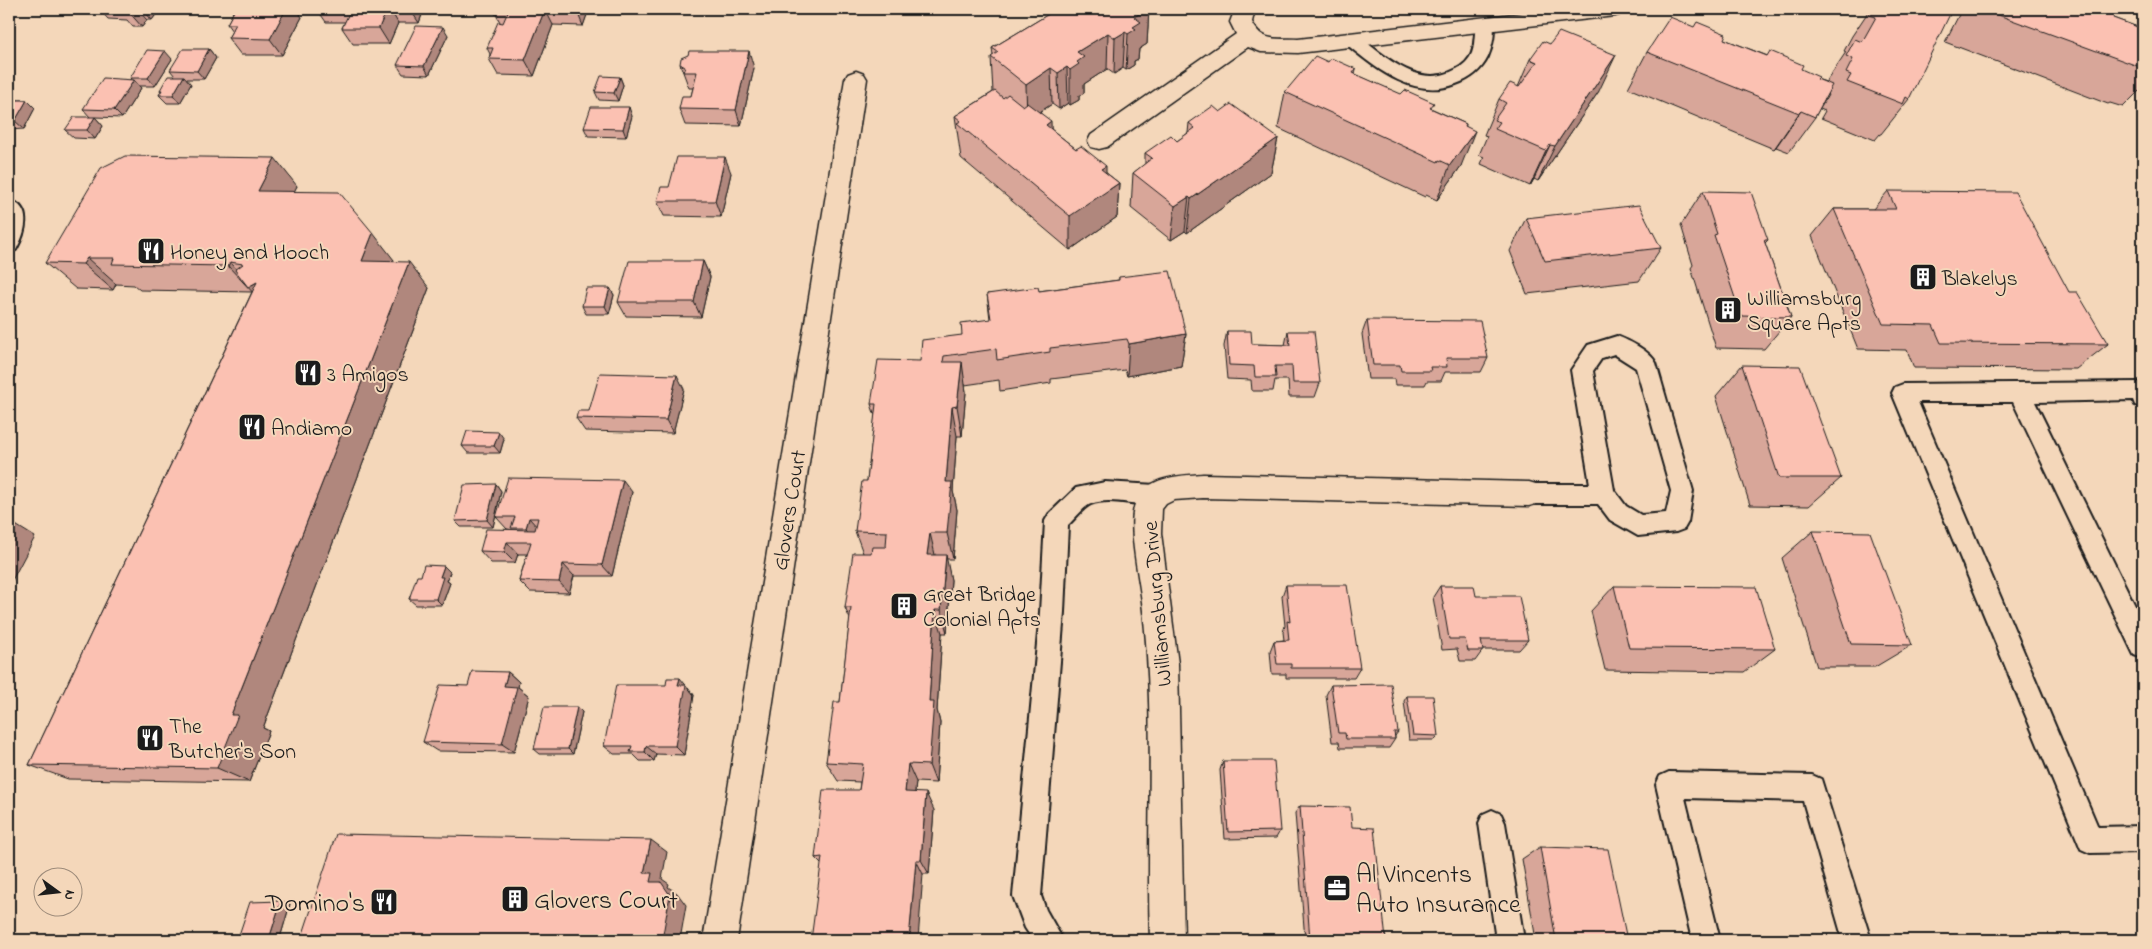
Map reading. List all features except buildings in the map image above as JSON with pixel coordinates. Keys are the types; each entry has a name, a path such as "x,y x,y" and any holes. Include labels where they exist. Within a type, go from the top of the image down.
{"street":[{"path":"1245,9 1241,22 1248,36 1261,45 1298,46 1615,9"},
{"path":"1099,141 1248,36"},
{"name":"Glovers Court","path":"720,940 856,79"},
{"name":"Williamsburg Drive","path":"1166,940 1163,664 1147,533 1148,506 1156,495 1172,488 1203,486 1529,494"}],"lane":[{"path":"1352,40 1388,67 1406,77 1428,84 1449,82 1468,71 1482,52 1484,24"},
{"path":"9,207 14,212 18,223 9,245"},
{"path":"1617,345 1645,363 1682,491 1676,522 1638,526 1618,513 1604,494 1582,370 1595,351 1617,345"},
{"path":"2143,400 2139,391 1903,393 2090,840 2143,839"},
{"path":"2020,393 2143,647"},
{"path":"1049,940 1035,918 1027,896 1052,612 1057,521 1084,495 1105,492 1156,495"},
{"path":"1529,494 1604,494"},
{"path":"1706,940 1670,785 1812,788 1857,940"},
{"path":"1492,823 1510,940"}],"place":[{"name":"Honey and Hooch","path":"151,251"},
{"name":"Blakelys","path":"1923,277"},
{"name":"Williamsburg Square Apts","path":"1728,310"},
{"name":"3 Amigos","path":"308,373"},
{"name":"Andiamo","path":"252,427"},
{"name":"Great Bridge Colonial Apts","path":"904,606"},
{"name":"The Butcher's Son","path":"150,738"},
{"name":"Al Vincents Auto Insurance","path":"1337,888"},
{"name":"Glovers Court","path":"515,899"},
{"name":"Domino's","path":"384,902"}]}
